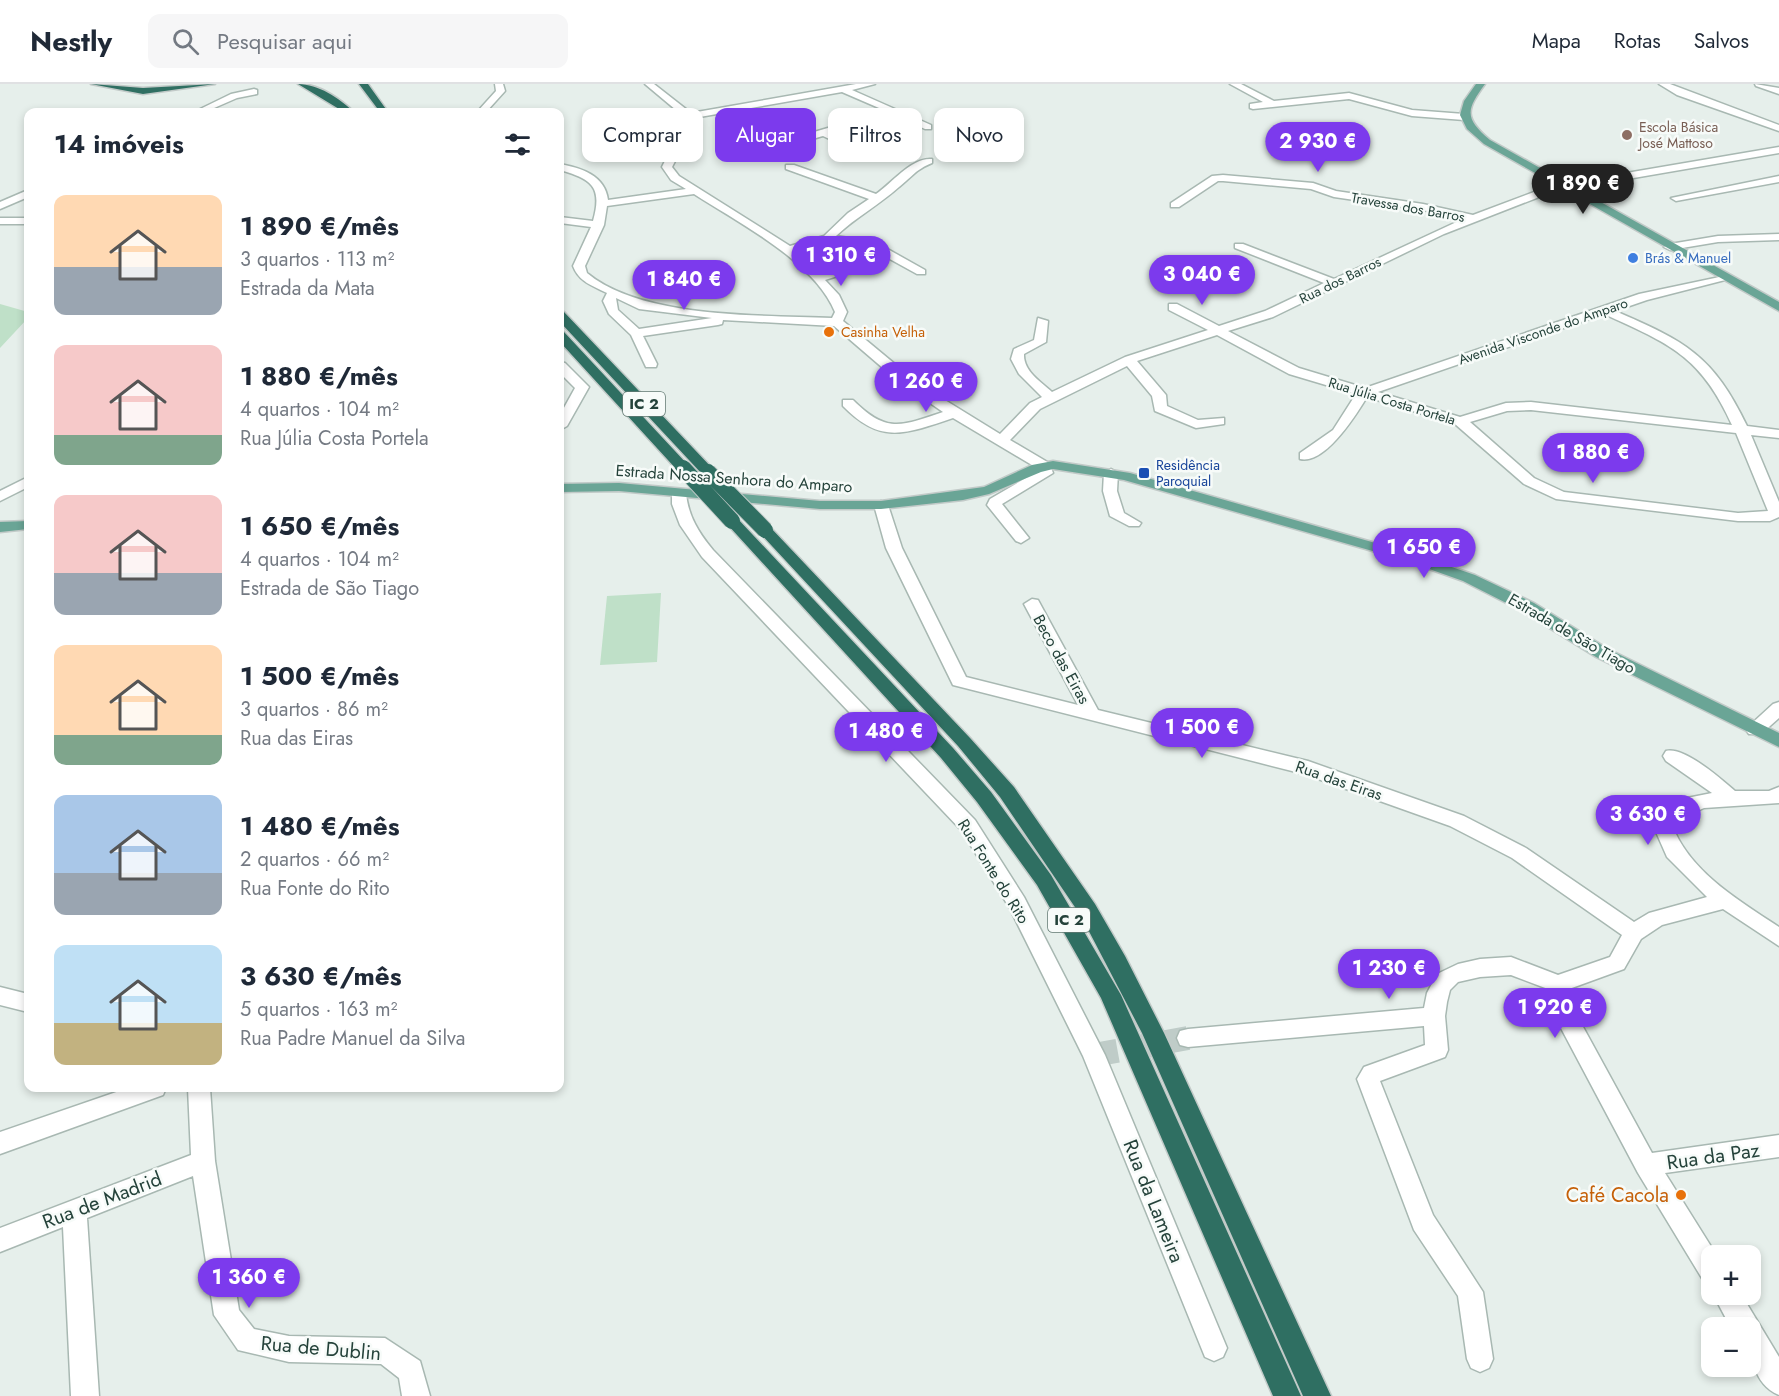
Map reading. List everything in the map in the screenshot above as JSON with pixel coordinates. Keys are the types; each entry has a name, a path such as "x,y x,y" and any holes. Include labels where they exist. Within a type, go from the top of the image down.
{"highway":[{"path":"94,84 143,91 211,84"},
{"path":"130,84 172,84"},
{"path":"302,84 318,91 343,108"},
{"path":"312,84 354,108"},
{"path":"324,84 354,108"},
{"path":"363,84 381,108"},
{"name":"IC 2","path":"564,319 765,530 993,776 1053,856 1119,962 1154,1033 1317,1396"},
{"name":"IC 2","path":"564,338 947,753 984,797 1044,880 1110,995 1287,1396"}],"main road":[{"path":"1481,84 1467,102 1464,117 1469,128 1486,142 1779,307"},
{"name":"Estrada de São Tiago","path":"1044,466 1061,465 1142,480 1400,554 1469,578 1528,607 1602,654 1779,741"},
{"name":"Estrada Nossa Senhora do Amparo","path":"564,488 608,487 820,505 881,505 963,496 988,490 1044,466"},
{"path":"0,527 24,525"}],"street":[{"path":"486,108 501,91 499,84"},
{"path":"649,84 678,108"},
{"path":"703,113 871,84"},
{"path":"1234,84 1273,104"},
{"path":"1663,84 1680,93 1779,128"},
{"path":"1759,84 1779,91"},
{"path":"843,89 885,108"},
{"path":"208,108 234,96 254,92"},
{"path":"1253,106 1349,96 1412,113 1464,117"},
{"path":"922,124 928,127"},
{"path":"816,134 828,131"},
{"path":"823,132 828,134"},
{"name":"Rua dos Barros","path":"1003,439 1035,406 1129,360 1269,314 1472,218 1561,186 1779,150"},
{"path":"1750,155 1769,163"},
{"path":"828,238 852,215 896,185 910,169 929,161"},
{"path":"669,162 667,166 675,178 789,249 835,298 841,312 837,322"},
{"path":"790,167 877,198"},
{"path":"564,168 592,179 599,188 602,204 599,225 579,266 582,274 589,280 639,305 737,318 837,322 881,362 928,396 1003,439 1044,466 1046,473 995,502 994,505 1021,538"},
{"name":"Travessa dos Barros","path":"1175,205 1216,178 1223,178 1313,186 1346,197 1423,207 1472,218"},
{"path":"1676,198 1779,180"},
{"path":"602,204 694,191"},
{"path":"2,205 24,195"},
{"path":"2,205 24,203"},
{"path":"0,221 24,221"},
{"path":"564,221 599,225"},
{"path":"1670,247 1718,238 1779,237"},
{"path":"789,249 828,238 871,244 921,272"},
{"path":"1239,246 1335,283"},
{"path":"817,279 856,267"},
{"name":"Avenida Visconde do Amparo","path":"1363,393 1643,297 1725,278"},
{"path":"613,293 609,301 613,311 636,333 651,364"},
{"path":"702,314 711,302"},
{"name":"Rua Júlia Costa Portela","path":"1173,307 1215,331 1294,370 1363,393 1461,421 1529,481 1561,496 1738,518 1770,517 1776,512 1718,384 1700,362 1674,343 1604,310"},
{"path":"636,333 737,318"},
{"path":"1042,321 1040,342 1017,352 1016,356 1017,364 1051,398"},
{"path":"1129,360 1159,395 1160,408 1196,424 1219,421"},
{"path":"564,370 582,387 564,419"},
{"path":"1305,456 1338,433 1363,393"},
{"path":"848,403 872,424 882,428 927,423 956,412"},
{"path":"1461,421 1506,407 1531,406 1741,432 1779,434"},
{"path":"1111,473 1110,491 1117,516 1134,523"},
{"path":"0,497 24,483"},
{"name":"Rua Fonte do Rito","path":"679,493 679,501 690,531 722,570 968,825 1017,903 1094,1055"},
{"name":"Rua das Eiras","path":"881,505 894,548 959,681 1308,768 1457,821 1519,854 1634,933"},
{"name":"Beco das Eiras","path":"1032,604 1092,714"},
{"path":"1755,730 1779,708"},
{"path":"1672,756 1710,780 1731,799"},
{"path":"1779,794 1773,798 1731,799 1692,804 1678,810 1666,822 1666,840 1674,853 1724,901 1779,938"},
{"path":"1638,804 1666,822"},
{"path":"1480,1359 1470,1292 1422,1222 1368,1079 1372,1074 1437,1050 1434,1016 1436,996 1446,979 1454,973 1505,964 1519,967 1557,984 1617,963 1634,933 1656,919 1724,901"},
{"path":"1557,984 1565,1015 1646,1165 1701,1253"},
{"path":"0,996 24,1002"},
{"path":"1188,1038 1434,1016"},
{"name":"Rua da Lameira","path":"1094,1055 1214,1348"},
{"path":"0,1143 144,1092"},
{"name":"Rua de Dublin","path":"199,1092 203,1161 227,1316 247,1341 289,1349 385,1351 411,1370 416,1396"},
{"name":"Rua da Paz","path":"1646,1165 1779,1146"},
{"name":"Rua de Madrid","path":"0,1240 203,1161"},
{"path":"74,1211 85,1396"},
{"path":"1761,1353 1779,1382"}],"green space":[{"path":"0,304 24,311 24,322 0,348"},
{"path":"661,593 657,662 600,665 607,596"}],"tunnel":[{"path":"1094,1055 1188,1038"}],"place":[{"name":"Escola Básica José Mattoso","path":"1627,135"},
{"name":"Brás & Manuel","path":"1633,258"},
{"name":"Casinha Velha","path":"829,332"},
{"name":"Residência Paroquial","path":"1144,473"},
{"name":"Café Cacola","path":"1681,1195"}]}
